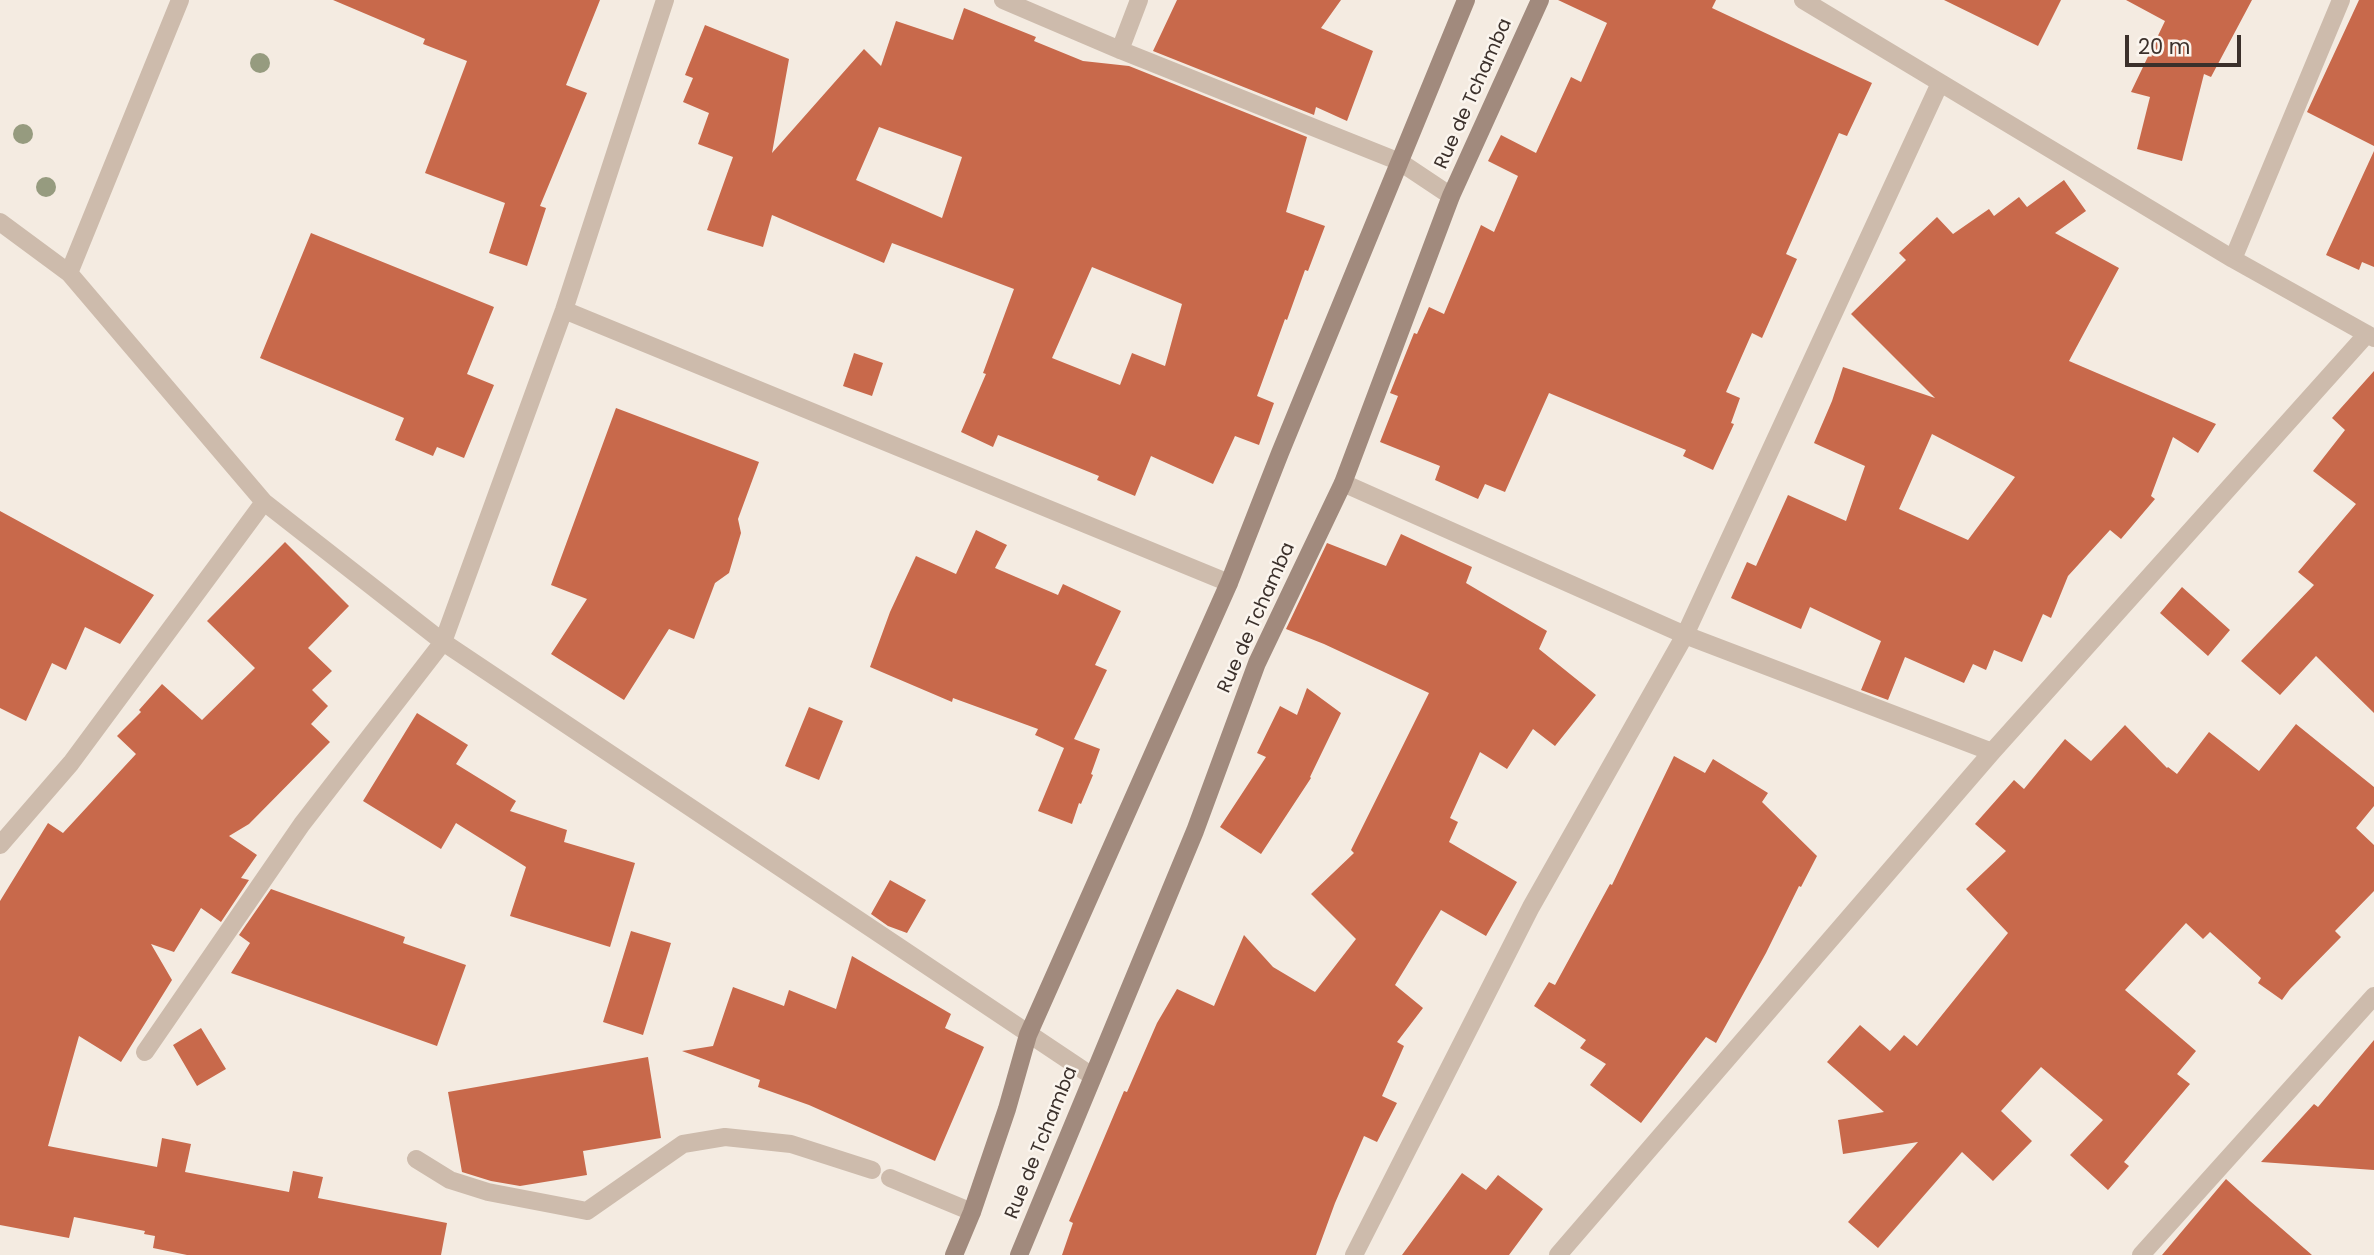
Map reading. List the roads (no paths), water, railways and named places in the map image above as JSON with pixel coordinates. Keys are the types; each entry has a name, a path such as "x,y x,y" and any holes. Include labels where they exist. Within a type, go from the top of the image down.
{"street":[{"path":"69,273 180,0"},
{"path":"145,1052 302,824 443,642 564,310 665,0"},
{"path":"1003,0 1400,162 1451,196"},
{"path":"1120,50 1139,0"},
{"name":"Rue de Tchamba","path":"954,1255 972,1212 1007,1108 1028,1035 1229,583 1466,0"},
{"name":"Rue de Tchamba","path":"1019,1255 1195,831 1257,663 1343,483 1451,196 1540,0"},
{"path":"1558,1255 1992,752 2370,336 2233,259 1803,0"},
{"path":"2233,259 2341,0"},
{"path":"1354,1255 1531,907 1685,635 1940,83"},
{"path":"0,222 69,273 264,502 443,642 1092,1076"},
{"path":"564,310 1229,583"},
{"path":"1343,483 1685,635 1992,752"},
{"path":"0,845 71,763 264,502"},
{"path":"2141,1255 2374,996"},
{"path":"416,1159 450,1180 488,1192 587,1211 683,1144 725,1137 791,1144 872,1170"},
{"path":"890,1178 972,1212"}]}
